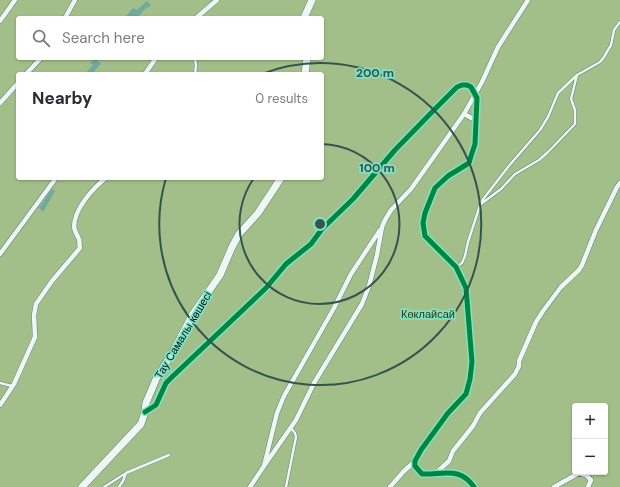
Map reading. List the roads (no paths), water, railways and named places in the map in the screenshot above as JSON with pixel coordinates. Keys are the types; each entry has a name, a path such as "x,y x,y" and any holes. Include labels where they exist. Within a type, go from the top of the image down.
{"street":[{"path":"0,21 15,0"},
{"path":"66,16 75,0"},
{"path":"198,16 217,0"},
{"path":"305,16 312,0"},
{"path":"264,466 277,413 284,396 334,308 351,274 382,227 391,210 411,188 464,114 476,94 498,47 528,0"},
{"path":"28,72 39,60"},
{"path":"146,72 155,60"},
{"path":"305,72 307,60"},
{"path":"0,103 16,85"},
{"path":"145,412 156,406 166,383 266,288 286,264 311,244 322,229 353,199 395,150 457,87 467,85 476,94 477,98 475,144 469,162 448,176 435,188 424,213 423,223 426,236 456,267 466,288 472,362 469,386 466,394 448,413 415,461 390,487"},
{"path":"464,114 477,120"},
{"path":"0,254 55,180"},
{"path":"0,405 12,386 35,337 34,315 36,304 52,281 80,248 74,226 82,204 96,186 104,180"},
{"name":"Тау Самалы көшесі","path":"82,487 141,424 146,403 156,377 174,350 193,314 220,275 239,234 258,213 280,180"},
{"path":"435,474 449,461 453,451 480,413 515,374 536,322 561,287 579,270 596,230 620,183"},
{"path":"250,487 290,428 314,383 362,304 377,255 382,227"},
{"path":"415,461 414,466 422,474 451,472 462,475 471,482 474,487"},
{"path":"554,487 579,473 586,475 591,480 588,487"}],"lane":[{"path":"456,267 462,263 465,256 481,202 508,167 540,130 548,117 558,93 577,75 600,62 604,57 611,45 614,30 620,22"},
{"path":"195,60 195,72"},
{"path":"480,204 501,189 515,174 534,163 548,152 574,124 575,110 572,99 577,75"},
{"path":"0,383 12,386"},
{"path":"286,487 296,437 295,432 290,428"},
{"path":"104,487 126,473 169,454"},
{"path":"119,487 126,473"}],"park label":[{"name":"Көклайсай","path":"428,314"}]}
